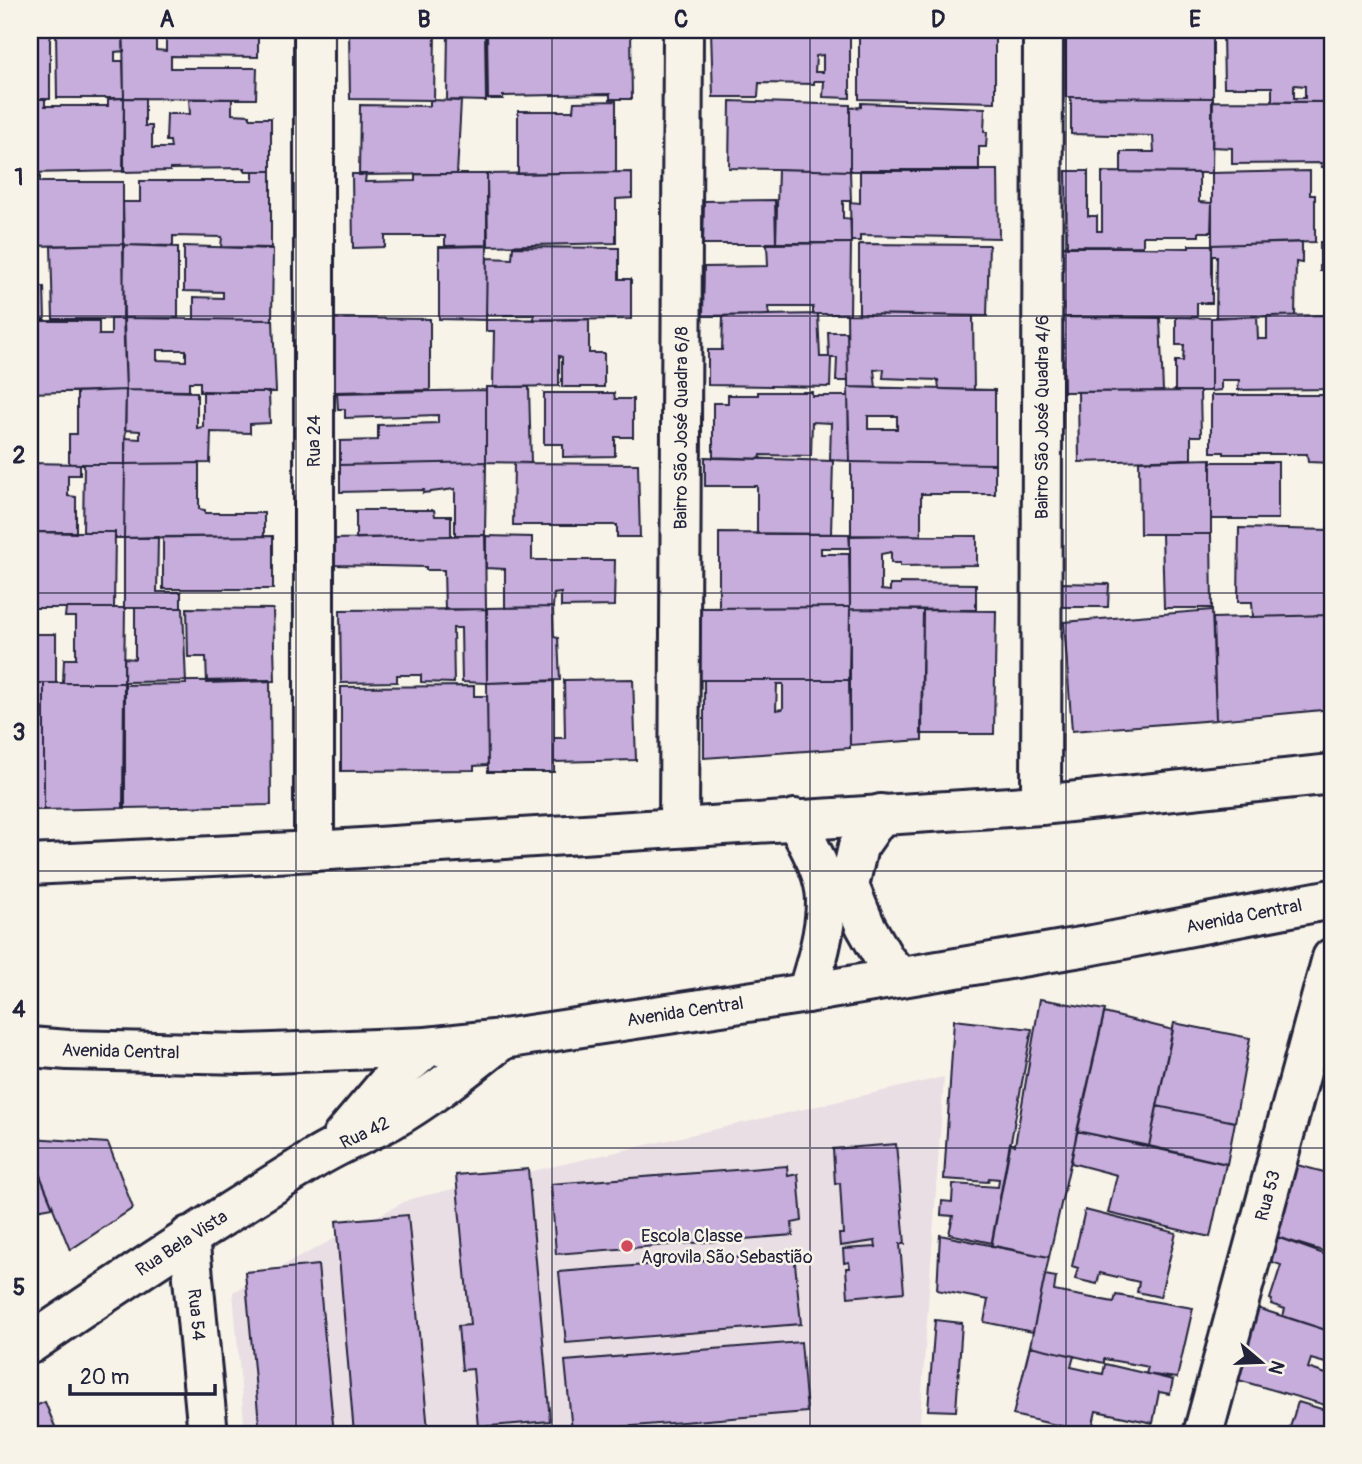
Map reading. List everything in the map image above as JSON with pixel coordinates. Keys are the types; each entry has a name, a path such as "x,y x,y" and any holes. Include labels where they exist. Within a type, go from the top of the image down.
{"street":[{"name":"Rua 24","path":"314,30 314,851"},
{"name":"Bairro São José Quadra 6/8","path":"679,827 683,30"},
{"name":"Bairro São José Quadra 4/6","path":"1041,805 1043,30"},
{"path":"30,865 314,851 1041,805 1332,775"},
{"path":"881,814 858,848 849,886 865,925 885,961 900,977"},
{"path":"795,819 818,865 826,900 819,954 807,993"},
{"name":"Avenida Central","path":"30,1047 244,1054 427,1047 503,1039 807,993 1093,945 1332,899"},
{"name":"Rua 53","path":"1203,1434 1332,958"},
{"name":"Rua 42","path":"334,1147 421,1101 503,1039"},
{"name":"Rua 42","path":"334,1147 392,1078 427,1047"},
{"name":"Rua Bela Vista","path":"30,1344 189,1236 334,1147"},
{"name":"Rua 54","path":"189,1236 208,1434"}],"shaded area":[{"name":"Escola Classe Agrovila São Sebastião","path":"944,1077 919,1434 245,1434 233,1292 410,1199"}],"building":[{"path":"30,30 50,30 50,99 30,99"},
{"path":"56,30 123,30 124,51 115,52 115,61 123,61 124,98 57,98"},
{"path":"123,30 156,30 156,50 166,51 166,30 258,30 258,57 171,56 171,68 257,68 256,99 124,98"},
{"path":"349,30 435,30 434,100 350,99"},
{"path":"448,30 485,30 486,101 447,100"},
{"path":"487,30 561,33 554,30 631,30 632,99 610,99 610,94 503,96 503,99 488,99"},
{"path":"711,30 850,30 850,98 823,97 824,81 814,81 814,84 759,83 758,97 713,97","holes":["823,55 823,72 815,72 816,56"]},
{"path":"912,30 995,30 995,102 859,99 859,36 912,35"},
{"path":"1066,30 1213,30 1213,98 1066,97"},
{"path":"1294,30 1332,30 1332,102 1272,102 1272,87 1224,87 1223,34 1294,34","holes":["1294,85 1305,86 1305,98 1294,98"]},
{"path":"1071,97 1213,98 1212,173 1121,172 1121,152 1154,152 1153,136 1071,134"},
{"path":"124,98 145,98 145,126 152,126 152,148 171,148 170,141 166,141 167,114 190,114 189,99 232,99 232,114 250,115 250,118 271,118 271,171 245,171 245,168 123,172"},
{"path":"124,98 124,171 30,173 30,99 45,99 45,106 108,106 108,99"},
{"path":"430,100 461,101 457,174 359,175 360,105 430,106"},
{"path":"616,101 616,172 518,174 518,111 573,111 574,102"},
{"path":"730,101 850,105 850,171 729,168"},
{"path":"1212,101 1332,102 1332,167 1321,167 1322,163 1232,164 1232,148 1212,147"},
{"path":"861,103 985,108 986,147 979,147 979,171 850,171 850,108 861,107"},
{"path":"778,169 850,171 851,201 843,201 843,218 851,219 851,243 776,244"},
{"path":"860,170 998,170 999,238 860,235 860,241 851,241 850,202 860,203"},
{"path":"253,171 271,171 271,248 221,247 222,237 173,236 173,246 124,245 123,202 140,202 140,181 253,181"},
{"path":"1066,171 1088,171 1088,216 1097,216 1097,231 1102,231 1102,172 1199,173 1199,202 1212,203 1211,232 1199,232 1199,236 1143,236 1143,246 1067,247"},
{"path":"1310,171 1310,195 1315,195 1315,242 1212,245 1212,173"},
{"path":"632,172 632,198 616,199 616,243 487,246 487,174"},
{"path":"30,173 40,173 40,182 123,182 123,244 30,246"},
{"path":"352,174 366,174 365,182 415,181 415,174 487,174 488,245 445,246 445,236 385,236 385,247 353,248"},
{"path":"775,200 776,244 703,244 704,201"},
{"path":"1302,242 1302,263 1296,262 1295,316 1216,317 1217,256 1212,256 1212,245"},
{"path":"1320,242 1332,242 1332,271 1320,271"},
{"path":"767,243 851,243 850,314 813,314 813,307 768,307 769,315 703,316 704,267 768,266"},
{"path":"123,244 124,319 53,319 51,246"},
{"path":"859,244 989,245 987,316 859,314"},
{"path":"124,245 178,247 178,318 123,318"},
{"path":"1189,245 1212,245 1212,303 1197,303 1197,317 1062,317 1061,246 1189,248"},
{"path":"184,246 273,249 272,320 194,319 194,297 223,298 223,292 184,291"},
{"path":"487,246 486,320 439,319 439,247"},
{"path":"513,247 619,248 619,279 631,279 631,319 534,320 534,315 486,315 487,258 512,259"},
{"path":"30,287 44,287 45,319 30,319"},
{"path":"818,314 820,357 829,357 828,332 847,332 848,381 836,381 837,358 831,358 830,387 708,385 708,350 722,350 723,316"},
{"path":"847,314 973,316 974,390 939,389 938,380 883,378 884,369 874,370 876,388 848,387"},
{"path":"1332,315 1332,389 1238,390 1239,380 1221,380 1221,390 1211,391 1211,318 1257,316 1258,339 1267,339 1267,316"},
{"path":"1063,317 1160,318 1163,391 1064,392"},
{"path":"1176,317 1211,318 1211,391 1175,391 1175,361 1183,361 1184,345 1176,345"},
{"path":"123,318 273,320 276,392 200,392 200,382 189,382 189,391 126,390","holes":["157,350 186,350 186,361 157,360"]},
{"path":"334,318 430,319 430,390 335,392"},
{"path":"111,319 124,319 126,390 30,393 30,321 99,321 99,335 111,335"},
{"path":"589,319 589,353 604,353 604,387 562,387 562,357 559,356 559,386 493,387 494,331 486,331 486,320"},
{"path":"486,387 529,387 531,463 486,462"},
{"path":"848,387 995,390 995,464 849,462","holes":["868,416 897,416 897,429 868,429"]},
{"path":"126,390 125,464 69,464 69,434 77,434 77,392"},
{"path":"126,390 197,392 197,428 203,427 203,391 269,392 270,423 250,424 250,433 211,432 210,463 125,464 125,438 140,439 140,431 125,430"},
{"path":"486,390 486,462 340,465 340,441 378,440 378,425 438,423 438,415 345,418 345,409 338,409 337,393"},
{"path":"1200,391 1201,436 1191,436 1191,459 1079,462 1078,392"},
{"path":"758,392 812,392 812,396 848,396 850,461 830,460 831,423 812,422 811,456 713,458 713,403 728,403 728,395 758,395"},
{"path":"544,393 614,393 615,399 633,399 633,437 615,437 615,456 563,457 563,444 544,444"},
{"path":"1211,395 1332,395 1332,463 1308,462 1307,454 1211,452"},
{"path":"705,457 833,461 831,534 757,534 757,486 705,486"},
{"path":"1211,459 1211,534 1140,534 1139,461"},
{"path":"486,462 485,535 455,535 455,489 423,493 424,490 340,492 340,465"},
{"path":"851,462 995,464 995,494 921,494 921,535 851,536"},
{"path":"1211,462 1278,462 1278,519 1211,519"},
{"path":"30,463 80,464 80,475 68,475 68,496 76,497 76,533 30,532"},
{"path":"199,463 199,509 205,510 205,513 264,513 264,536 124,538 125,464"},
{"path":"514,463 638,464 640,537 617,537 617,525 513,525"},
{"path":"84,464 125,464 124,538 115,538 115,532 83,532"},
{"path":"356,510 434,510 435,516 451,516 451,536 356,538"},
{"path":"1239,528 1332,530 1332,615 1253,617 1252,602 1238,602"},
{"path":"30,532 115,532 114,608 30,608"},
{"path":"719,533 849,534 850,548 821,548 821,554 849,554 850,607 719,608"},
{"path":"1162,534 1211,534 1212,608 1164,608"},
{"path":"485,535 486,609 445,610 444,570 426,570 426,567 335,565 335,539"},
{"path":"850,535 977,536 977,565 900,566 900,563 891,563 891,552 881,554 881,590 890,591 890,585 900,583 976,584 976,610 850,609"},
{"path":"273,536 273,589 163,589 163,537"},
{"path":"486,536 532,537 532,560 615,560 614,606 561,607 561,593 554,594 553,607 505,608 505,569 486,568"},
{"path":"158,537 157,592 181,592 181,608 124,608 124,538"},
{"path":"1061,583 1109,584 1108,607 1060,607"},
{"path":"553,607 560,680 487,683 487,608"},
{"path":"850,607 849,680 694,680 693,608"},
{"path":"66,608 125,608 124,683 63,683 64,659 76,659 76,617 65,617"},
{"path":"135,608 183,608 186,684 124,685 124,658 135,659"},
{"path":"187,608 273,609 275,681 207,683 206,657 188,657"},
{"path":"486,609 487,683 462,682 461,628 453,628 454,683 421,682 421,675 397,675 397,682 341,683 340,610"},
{"path":"850,609 923,610 922,740 850,745"},
{"path":"923,610 996,611 994,734 921,734"},
{"path":"1212,610 1216,720 1072,731 1064,622"},
{"path":"1332,615 1332,709 1216,720 1213,618"},
{"path":"30,634 56,634 56,683 30,683"},
{"path":"633,679 636,760 554,762 554,738 565,738 564,680"},
{"path":"270,680 271,805 125,808 125,682"},
{"path":"704,680 849,680 850,748 704,758","holes":["777,684 783,684 783,709 776,710"]},
{"path":"554,681 554,772 488,772 487,683"},
{"path":"30,683 44,683 44,810 30,810"},
{"path":"44,683 124,683 123,808 44,810"},
{"path":"474,686 474,696 487,696 488,765 474,766 474,770 341,771 341,687"},
{"path":"1040,999 1105,1010 1049,1257 991,1246 1010,1143 1015,1145"},
{"path":"1104,1013 1173,1030 1149,1146 1077,1131"},
{"path":"954,1020 1032,1029 992,1243 949,1234 953,1216 941,1215 942,1201 952,1202 953,1184 998,1187 999,1179 989,1178 988,1182 944,1179"},
{"path":"1174,1023 1250,1038 1235,1122 1157,1106"},
{"path":"1157,1106 1235,1122 1227,1164 1149,1146"},
{"path":"1077,1131 1226,1164 1210,1237 1108,1213 1117,1175 1071,1163"},
{"path":"30,1138 108,1143 133,1208 70,1250 32,1156"},
{"path":"896,1144 905,1244 900,1244 904,1292 848,1297 846,1268 850,1268 849,1262 844,1263 843,1249 876,1247 875,1241 840,1246 839,1234 843,1234 840,1183 835,1184 833,1149"},
{"path":"30,1150 32,1156 53,1207 30,1211"},
{"path":"1293,1164 1332,1174 1332,1254 1274,1236"},
{"path":"787,1166 788,1176 798,1174 802,1221 792,1223 793,1235 556,1254 551,1184"},
{"path":"528,1169 550,1421 478,1427 473,1369 462,1370 458,1326 470,1325 456,1175"},
{"path":"1085,1210 1176,1233 1160,1297 1137,1292 1139,1282 1100,1273 1097,1284 1075,1279 1078,1268 1072,1266"},
{"path":"408,1215 428,1430 354,1434 336,1221"},
{"path":"940,1235 1049,1257 1033,1332 984,1322 988,1300 937,1290"},
{"path":"1271,1235 1332,1257 1332,1332 1283,1316 1285,1309 1271,1304 1270,1299 1281,1265 1264,1259"},
{"path":"794,1253 801,1324 566,1343 559,1272"},
{"path":"318,1265 334,1434 260,1434 245,1272"},
{"path":"1045,1275 1056,1277 1054,1291 1114,1302 1116,1295 1193,1308 1177,1378 1146,1374 1148,1367 1144,1366 1104,1359 1104,1363 1030,1346"},
{"path":"1257,1308 1332,1332 1332,1365 1311,1359 1308,1368 1332,1376 1332,1407 1235,1379"},
{"path":"935,1320 962,1323 956,1411 928,1410"},
{"path":"801,1342 807,1412 572,1431 565,1361"},
{"path":"1030,1346 1074,1356 1071,1367 1103,1374 1105,1364 1173,1380 1170,1394 1159,1392 1153,1423 1096,1411 1091,1433 1013,1415"},
{"path":"45,1402 58,1434 30,1434 30,1408"},
{"path":"1298,1402 1332,1412 1332,1434 1288,1434"}],"place":[{"name":"Escola Classe Agrovila São Sebastião","path":"627,1246"}]}
